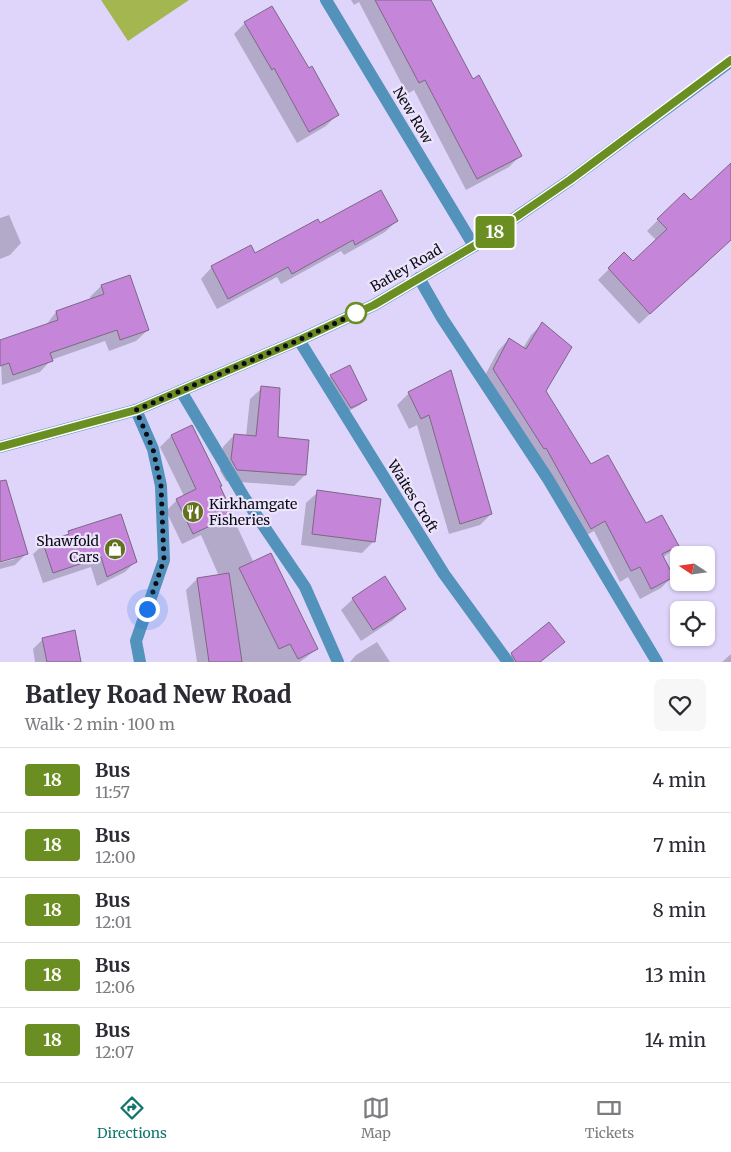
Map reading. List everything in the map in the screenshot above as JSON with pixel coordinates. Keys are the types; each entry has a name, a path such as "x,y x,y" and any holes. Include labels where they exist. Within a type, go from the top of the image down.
{"street":[{"name":"New Row","path":"326,0 474,246"},
{"name":"Batley Road","path":"0,447 136,410 299,340 374,305 474,246 570,180 731,60"},
{"path":"419,278 447,326 548,479 657,662"},
{"name":"Waites Croft","path":"299,340 444,574 508,662"},
{"path":"181,391 244,497 305,587 338,662"},
{"path":"136,410 153,449 161,486 164,560 136,641 140,662"}],"green space":[{"path":"101,0 189,0 128,41"}],"building":[{"path":"375,0 431,0 473,79 479,75 522,156 477,179 425,80 419,83"},
{"path":"272,6 309,68 312,66 339,115 309,132 274,68 272,70 244,22"},
{"path":"731,163 731,240 650,314 608,268 624,252 633,261 667,229 657,219 684,193 691,200"},
{"path":"381,190 398,221 355,245 353,240 292,274 288,267 228,299 211,266 251,245 255,253 318,219 320,223"},
{"path":"130,275 149,330 120,340 117,330 50,353 53,361 13,375 9,363 0,366 0,340 58,320 56,311 104,294 101,285"},
{"path":"542,322 572,347 546,391 591,464 608,455 646,523 662,515 679,546 670,546 670,550 662,554 670,569 670,579 651,589 640,567 631,571 605,521 591,529 546,448 544,449 493,369 509,338 526,349"},
{"path":"350,365 367,400 351,408 330,375"},
{"path":"451,370 492,514 460,524 429,415 421,419 408,392"},
{"path":"261,386 280,388 278,437 309,440 306,475 237,470 231,459 234,434 256,436"},
{"path":"192,425 222,486 220,486 235,519 212,525 193,534 176,499 196,489 171,435"},
{"path":"6,480 28,554 0,562 0,481"},
{"path":"317,490 381,499 375,542 312,534"},
{"path":"121,514 137,562 107,577 101,557 53,573 43,543 69,534 68,531"},
{"path":"271,553 318,649 298,659 290,644 279,649 239,568"},
{"path":"229,573 242,662 209,662 197,578"},
{"path":"385,576 406,609 373,630 352,598"},
{"path":"549,622 565,642 540,662 516,662 511,653"},
{"path":"75,630 81,662 47,662 42,638"}],"bus line":[{"name":"18","path":"0,447 136,410 299,340 374,305 474,246 570,180 731,60"}],"place":[{"name":"Kirkhamgate Fisheries","path":"193,512"},
{"name":"Shawfold Cars","path":"115,549"}],"route":[{"path":"147,609 164,560 161,486 153,449 136,410 359,312 356,313"}]}
